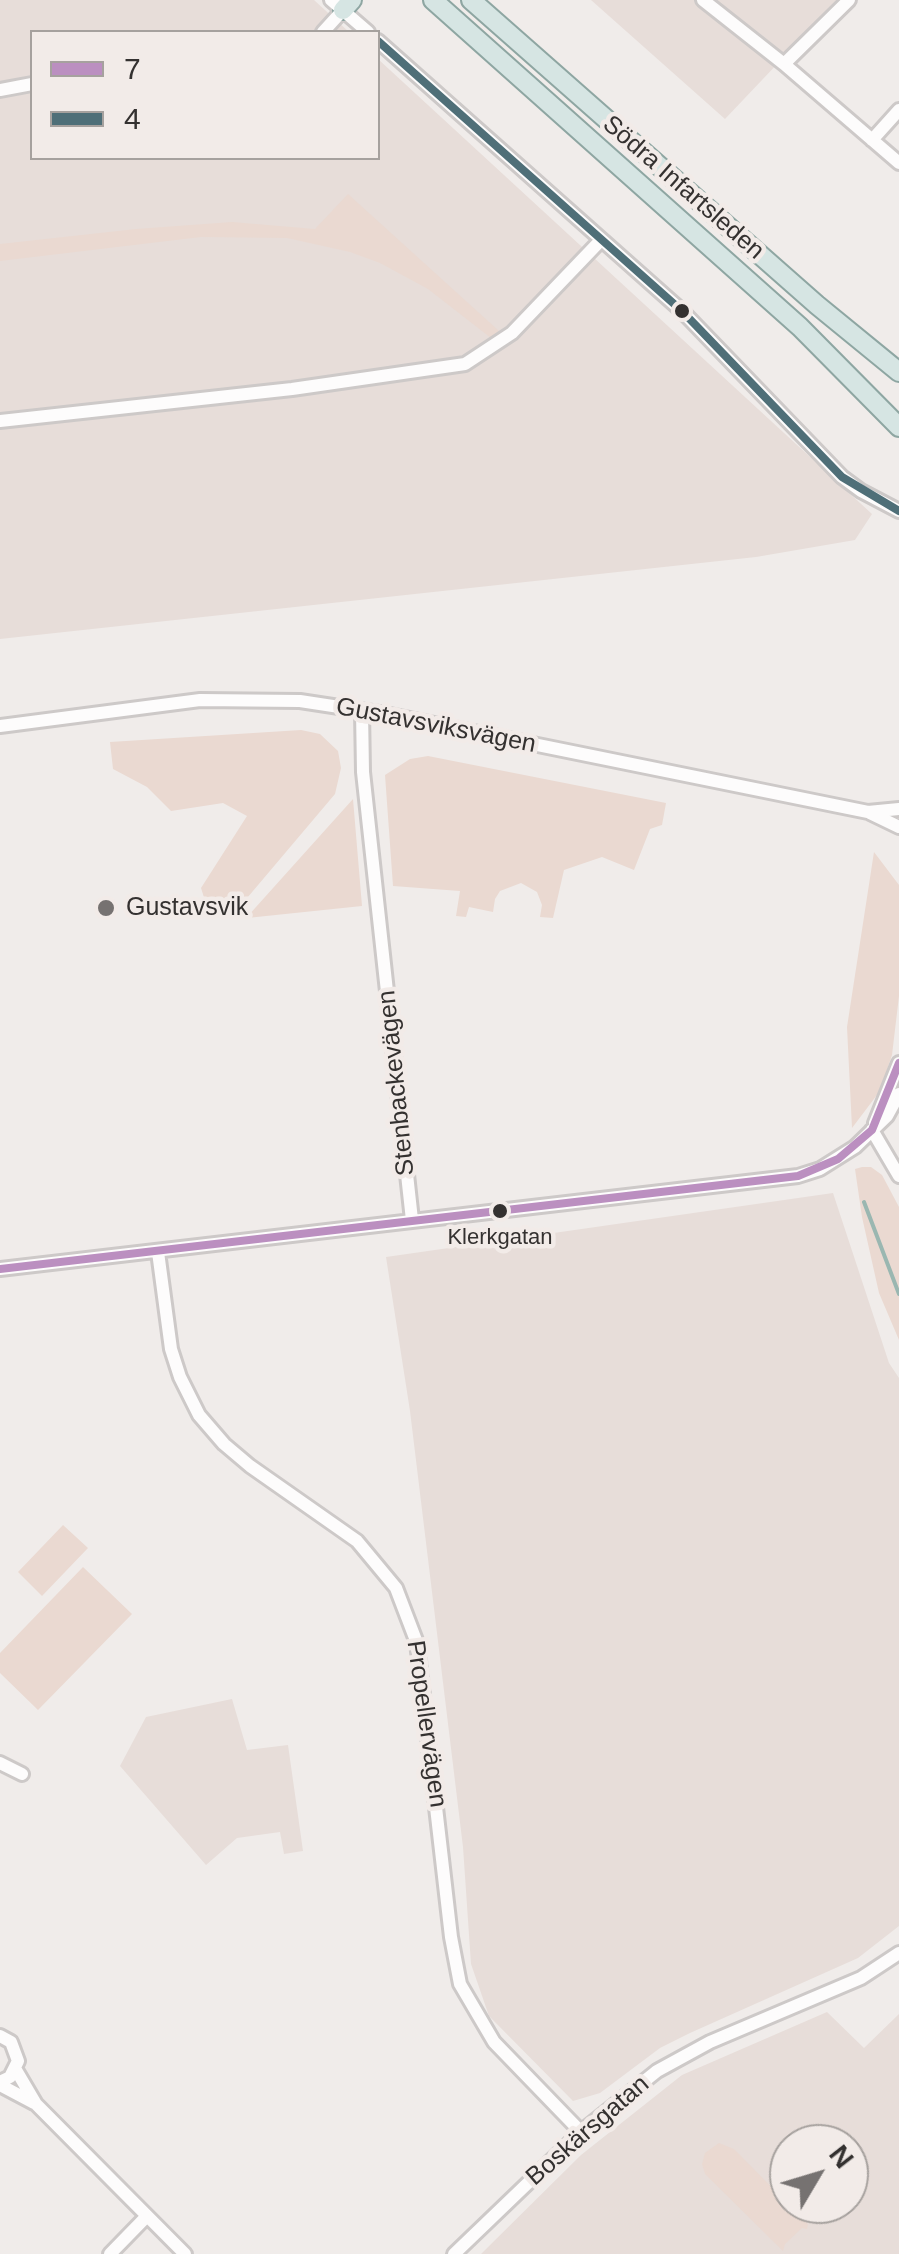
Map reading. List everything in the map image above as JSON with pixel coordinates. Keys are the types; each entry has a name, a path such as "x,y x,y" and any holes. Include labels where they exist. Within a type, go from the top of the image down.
{"main road":[{"name":"Södra Infartsleden","path":"433,0 704,239 800,327 880,408"},
{"name":"Södra Infartsleden","path":"471,0 899,372"},
{"path":"880,408 899,427"},
{"path":"880,408 899,438"}],"street":[{"path":"703,0 899,164"},
{"path":"784,64 849,0"},
{"path":"324,30 342,3 366,30"},
{"path":"380,43 692,321 842,477 899,510"},
{"path":"0,90 30,84"},
{"path":"872,140 899,110"},
{"path":"0,421 465,364 512,334 601,240"},
{"name":"Gustavsviksvägen","path":"0,726 200,700 279,700 362,711 868,812 899,827"},
{"name":"Stenbackevägen","path":"362,711 365,790 412,1220"},
{"name":"Gustavsviksvägen","path":"868,812 899,808"},
{"path":"872,1130 899,1063"},
{"path":"0,1269 798,1176 838,1159 887,1116 899,1094"},
{"path":"872,1130 899,1176"},
{"name":"Propellervägen","path":"158,1252 171,1349 200,1416 239,1457 357,1542 396,1588 417,1644 451,1937 460,1984 494,2042 581,2132"},
{"path":"0,1763 22,1774"},
{"name":"Boskärsgatan","path":"454,2254 581,2132 630,2090 673,2061 861,1978 898,1956"},
{"path":"0,2036 11,2042 17,2052 16,2070 36,2104 185,2254"},
{"path":"16,2070 0,2084 36,2104"},
{"path":"110,2254 148,2216"}],"shaded area":[{"path":"0,0 314,0 347,30 30,30 30,160 380,160 380,61 872,514 855,540 756,557 0,639"},
{"path":"591,0 838,0 725,119"},
{"path":"348,194 499,331 491,338 428,289 380,263 287,238 201,237 0,261 0,244 136,229 232,222 315,229"},
{"path":"301,730 320,734 338,751 341,768 335,794 231,917 208,910 201,888 247,816 223,803 171,811 147,787 113,769 110,742"},
{"path":"428,756 666,803 662,825 650,829 634,870 602,857 564,870 553,918 540,917 542,905 537,892 521,883 500,891 493,912 469,907 466,917 456,916 460,891 393,886 385,775 410,759"},
{"path":"353,799 362,906 247,918 247,917"},
{"path":"874,852 899,885 899,996 892,1055 880,1091 852,1128 847,1027"},
{"path":"871,1167 882,1175 899,1207 899,1340 879,1293 862,1217 855,1169"},
{"path":"833,1193 889,1363 899,1378 899,1926 858,1958 660,2048 600,2093 573,2101 489,2016 471,1964 463,1847 410,1411 386,1257"},
{"path":"63,1525 88,1548 42,1596 18,1572"},
{"path":"83,1567 132,1614 38,1710 0,1673 0,1653"},
{"path":"232,1699 247,1750 288,1745 303,1851 284,1854 280,1832 237,1838 206,1865 120,1766 146,1717"},
{"path":"827,2012 864,2048 899,2014 899,2254 481,2254 581,2155 682,2075"},
{"path":"719,2143 734,2149 769,2184 769,2224 808,2224 807,2229 802,2228 783,2251 705,2174 705,2153"}],"waterway":[{"path":"864,1202 899,1294"}],"transit line":[{"name":"4","path":"380,43 682,311 842,477 899,511"},
{"name":"7","path":"0,1269 798,1176 838,1159 872,1130 899,1063"}],"place":[{"name":"Gustavsvik","path":"106,908"},
{"name":"Klerkgatan","path":"500,1211"}]}
